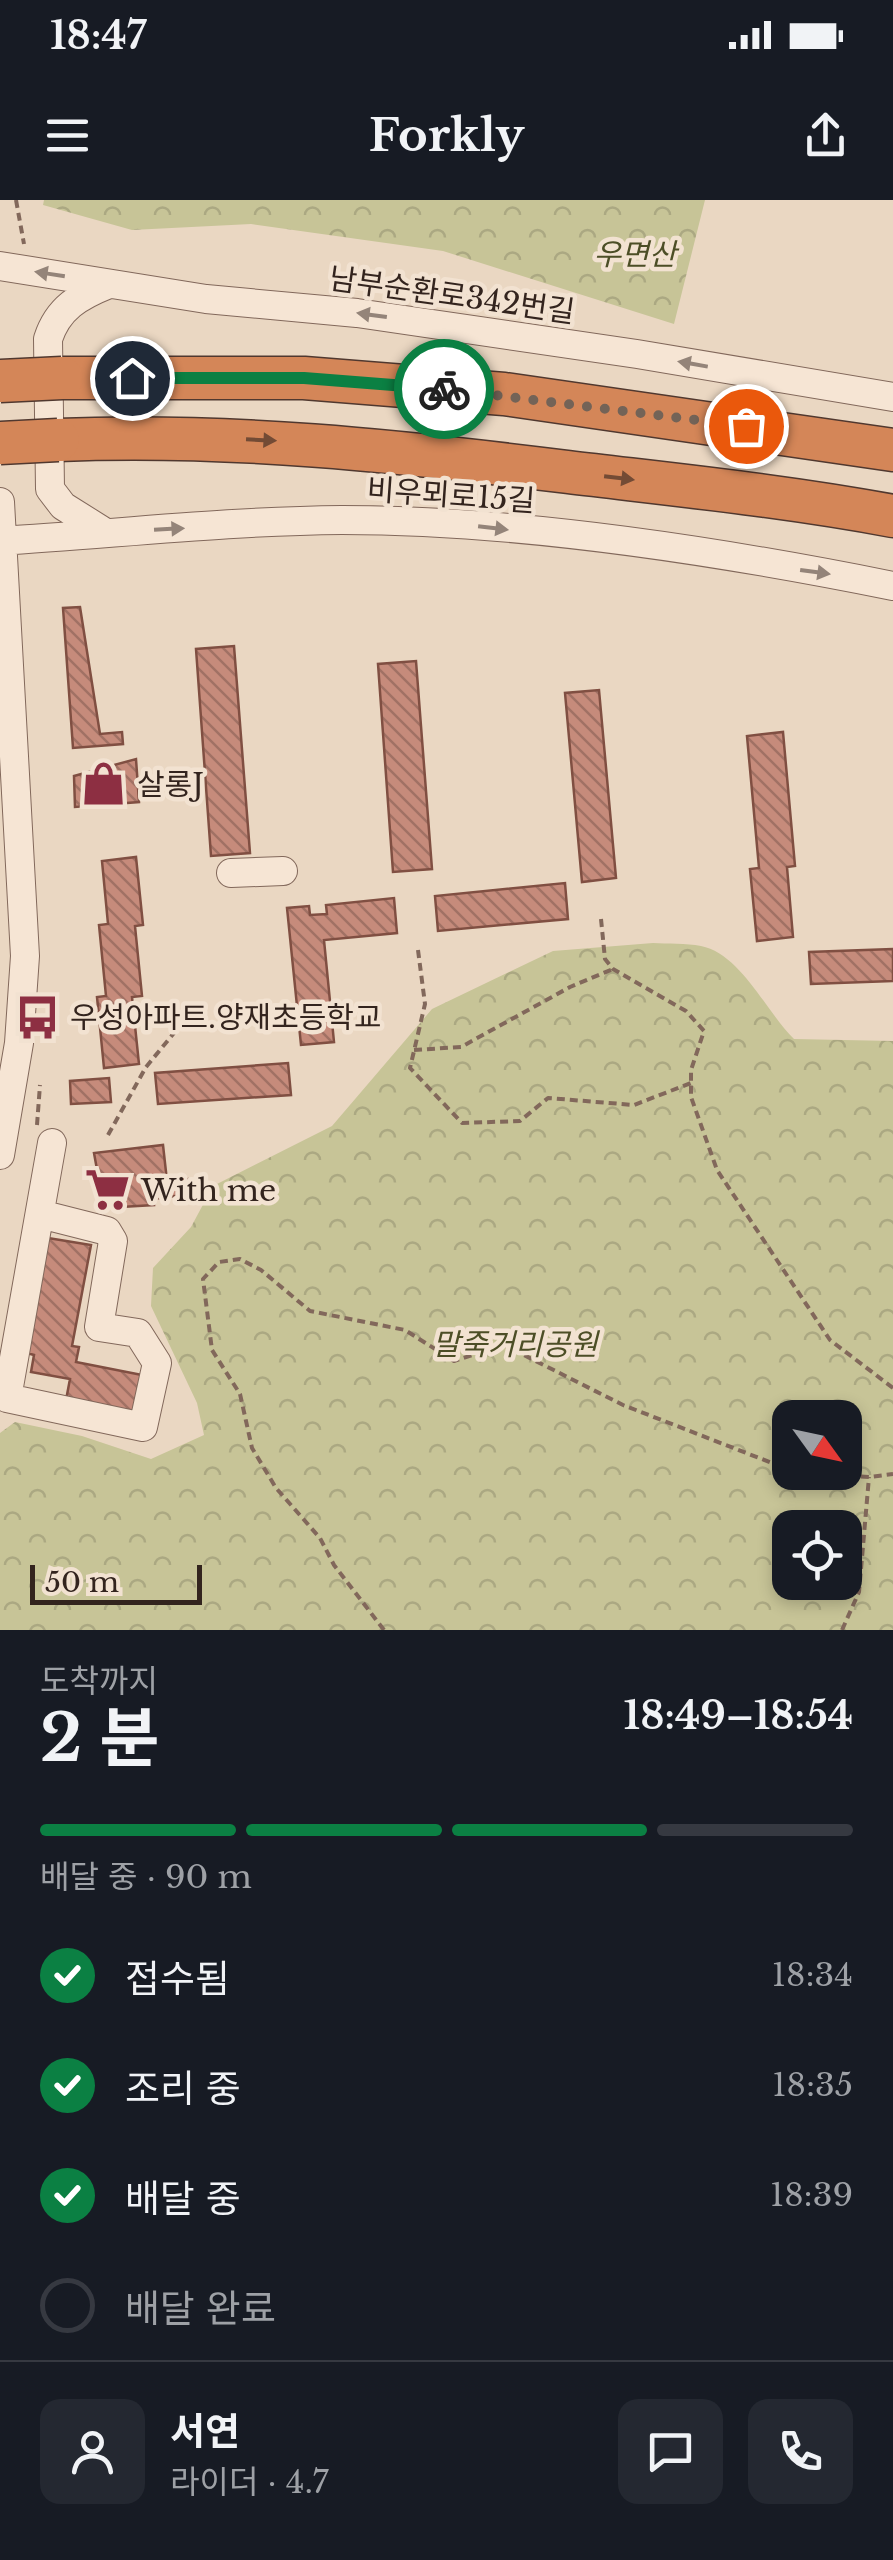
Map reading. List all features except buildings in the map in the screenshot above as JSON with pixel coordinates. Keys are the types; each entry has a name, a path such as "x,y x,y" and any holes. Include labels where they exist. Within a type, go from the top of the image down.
{"highway":[{"path":"0,381 304,378 504,394 893,450"},
{"path":"0,443 166,436 298,443 706,488 893,516"}],"street":[{"name":"남부순환로342번길","path":"0,266 562,343 893,398"},
{"path":"106,533 63,506 50,490 48,338 54,319 70,303 110,284"},
{"path":"0,502 2,596 25,956 19,1043 0,1155"},
{"name":"비우뫼로15길","path":"1,541 341,520 467,526 631,544 893,586"},
{"path":"231,873 283,872"},
{"path":"40,1214 107,1232 113,1241 99,1327 138,1333 158,1362 143,1427 7,1398 52,1143"}],"path":[{"path":"600,920 605,959 613,969 686,1012 704,1030 691,1097 717,1170 735,1204 830,1340 893,1388"},
{"path":"418,950 425,1004 410,1068 462,1123 520,1121 548,1098 634,1104 691,1083"},
{"path":"414,1050 461,1047 570,987 613,969"},
{"path":"108,1136 146,1068 174,1034"},
{"path":"384,1630 345,1581 320,1538 276,1488 252,1448 240,1394 212,1350 203,1279 218,1262 240,1259 261,1270 310,1311 405,1330 454,1361 504,1345 623,1405 772,1463"},
{"path":"862,1476 893,1474"},
{"path":"842,1630 859,1592 869,1477"}],"green space":[{"name":"우면산","path":"44,200 705,200 674,324 443,251 251,224 132,230 43,205"},
{"name":"말죽거리공원","path":"683,944 701,946 729,960 794,1039 893,1041 893,1630 0,1630 0,1433 15,1422 82,1436 151,1459 204,1435 197,1403 151,1306 153,1268 191,1227 213,1186 332,1126 432,1009 553,951"}],"way so far":[{"path":"444,389 746,426"}],"place":[{"name":"살롱J","path":"104,784"},
{"name":"우성아파트.양재초등학교","path":"37,1017"},
{"name":"With me","path":"108,1190"}],"route":[{"path":"132,378 304,378 444,389"}]}
